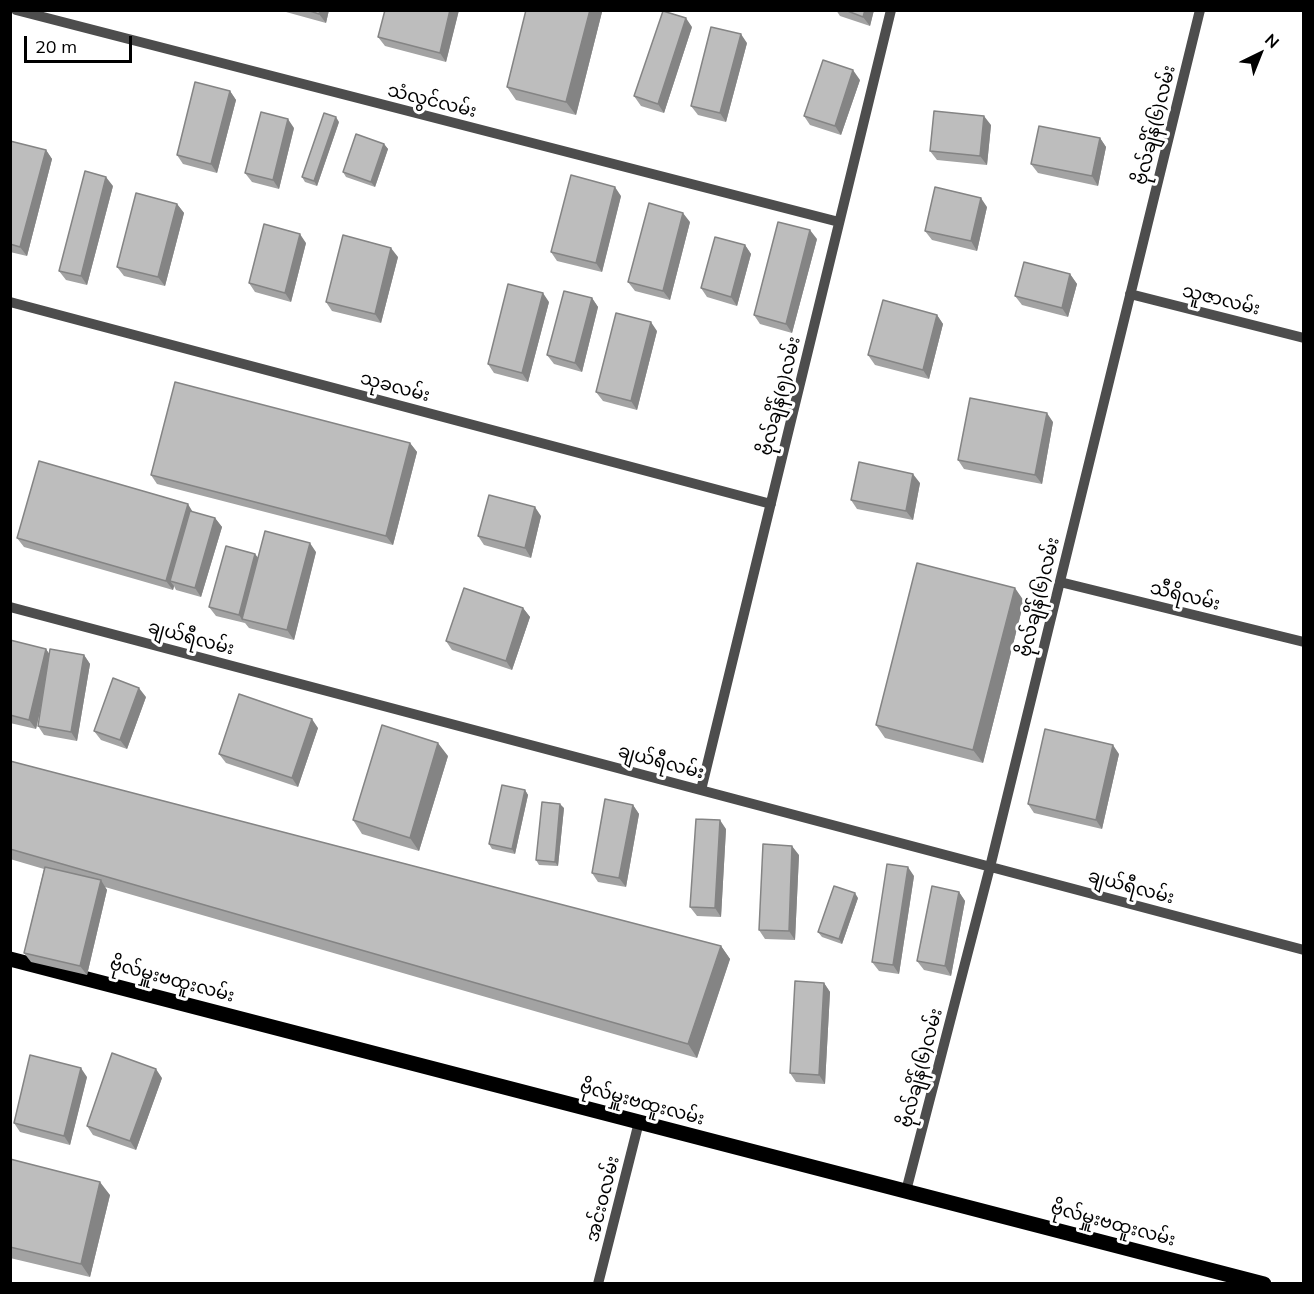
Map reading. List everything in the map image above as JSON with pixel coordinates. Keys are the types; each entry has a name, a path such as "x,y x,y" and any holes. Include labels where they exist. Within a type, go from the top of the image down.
{"main road":[{"name":"ဗိုလ်မှူးဗထူးလမ်း","path":"10,959 1264,1284"}],"street":[{"name":"သံလွင်လမ်း","path":"16,10 839,222"},
{"name":"ဗိုလ်ချိန်(၅)လမ်း","path":"701,790 891,10"},
{"name":"ဗိုလ်ချိန်(၆)လမ်း","path":"906,1191 990,867 1200,10"},
{"name":"သူဇာလမ်း","path":"1131,294 1304,338"},
{"name":"သုခလမ်း","path":"10,302 771,504"},
{"name":"သီရိလမ်း","path":"1060,582 1304,642"},
{"name":"ချယ်ရီလမ်း","path":"10,607 1304,950"},
{"name":"အင်းဝလမ်း","path":"598,1284 639,1122"}],"building":[{"path":"307,10 320,10 319,14"},
{"path":"385,10 450,10 440,53 378,37"},
{"path":"526,10 590,10 566,102 507,87"},
{"path":"845,10 865,10 863,17"},
{"path":"663,11 686,18 658,104 634,96"},
{"path":"711,27 741,34 720,113 691,106"},
{"path":"823,60 853,70 835,126 804,116"},
{"path":"195,82 230,91 211,164 177,155"},
{"path":"934,111 984,116 980,156 930,151"},
{"path":"261,112 288,119 273,180 245,173"},
{"path":"324,113 336,117 314,181 302,177"},
{"path":"1039,126 1100,138 1092,176 1031,164"},
{"path":"356,134 384,144 371,182 343,172"},
{"path":"10,141 46,150 20,247 10,244"},
{"path":"85,171 106,177 81,276 59,271"},
{"path":"571,175 615,187 596,263 551,252"},
{"path":"935,187 981,198 971,241 925,231"},
{"path":"136,193 177,204 158,277 117,267"},
{"path":"649,203 683,213 663,291 628,282"},
{"path":"778,222 810,230 786,324 754,315"},
{"path":"264,224 300,234 285,293 249,283"},
{"path":"343,235 391,248 375,314 326,302"},
{"path":"715,237 745,245 731,297 701,288"},
{"path":"1024,262 1070,274 1062,308 1015,296"},
{"path":"508,284 543,293 522,373 488,364"},
{"path":"564,291 592,298 575,363 547,355"},
{"path":"883,300 937,315 923,370 868,355"},
{"path":"616,313 651,322 631,401 596,392"},
{"path":"175,382 410,443 386,536 151,475"},
{"path":"970,398 1047,413 1035,475 958,460"},
{"path":"39,461 188,504 166,581 17,538"},
{"path":"859,462 913,474 906,511 851,500"},
{"path":"489,495 535,507 525,548 478,536"},
{"path":"190,511 215,518 195,588 170,581"},
{"path":"265,531 310,543 287,630 242,619"},
{"path":"226,546 255,554 239,615 209,607"},
{"path":"917,563 1015,588 973,750 876,725"},
{"path":"464,588 523,608 506,661 446,641"},
{"path":"10,640 46,649 29,720 10,715"},
{"path":"50,649 84,655 71,732 38,726"},
{"path":"113,678 139,688 120,740 94,731"},
{"path":"239,694 312,719 292,778 219,754"},
{"path":"382,725 438,743 410,838 353,820"},
{"path":"1045,729 1113,745 1096,820 1028,804"},
{"path":"10,761 721,946 688,1044 10,849"},
{"path":"502,785 525,790 512,849 489,844"},
{"path":"605,799 633,805 619,878 592,873"},
{"path":"542,802 560,804 555,862 536,860"},
{"path":"696,819 720,820 715,908 690,907"},
{"path":"763,844 792,846 789,931 759,930"},
{"path":"887,864 908,867 893,965 872,962"},
{"path":"45,867 101,880 80,966 24,953"},
{"path":"834,886 855,893 839,939 818,932"},
{"path":"932,886 959,892 945,966 917,961"},
{"path":"795,981 824,983 819,1075 790,1073"},
{"path":"112,1053 156,1069 130,1141 87,1126"},
{"path":"30,1055 81,1068 64,1136 14,1123"},
{"path":"10,1159 100,1182 81,1264 10,1247"}]}
